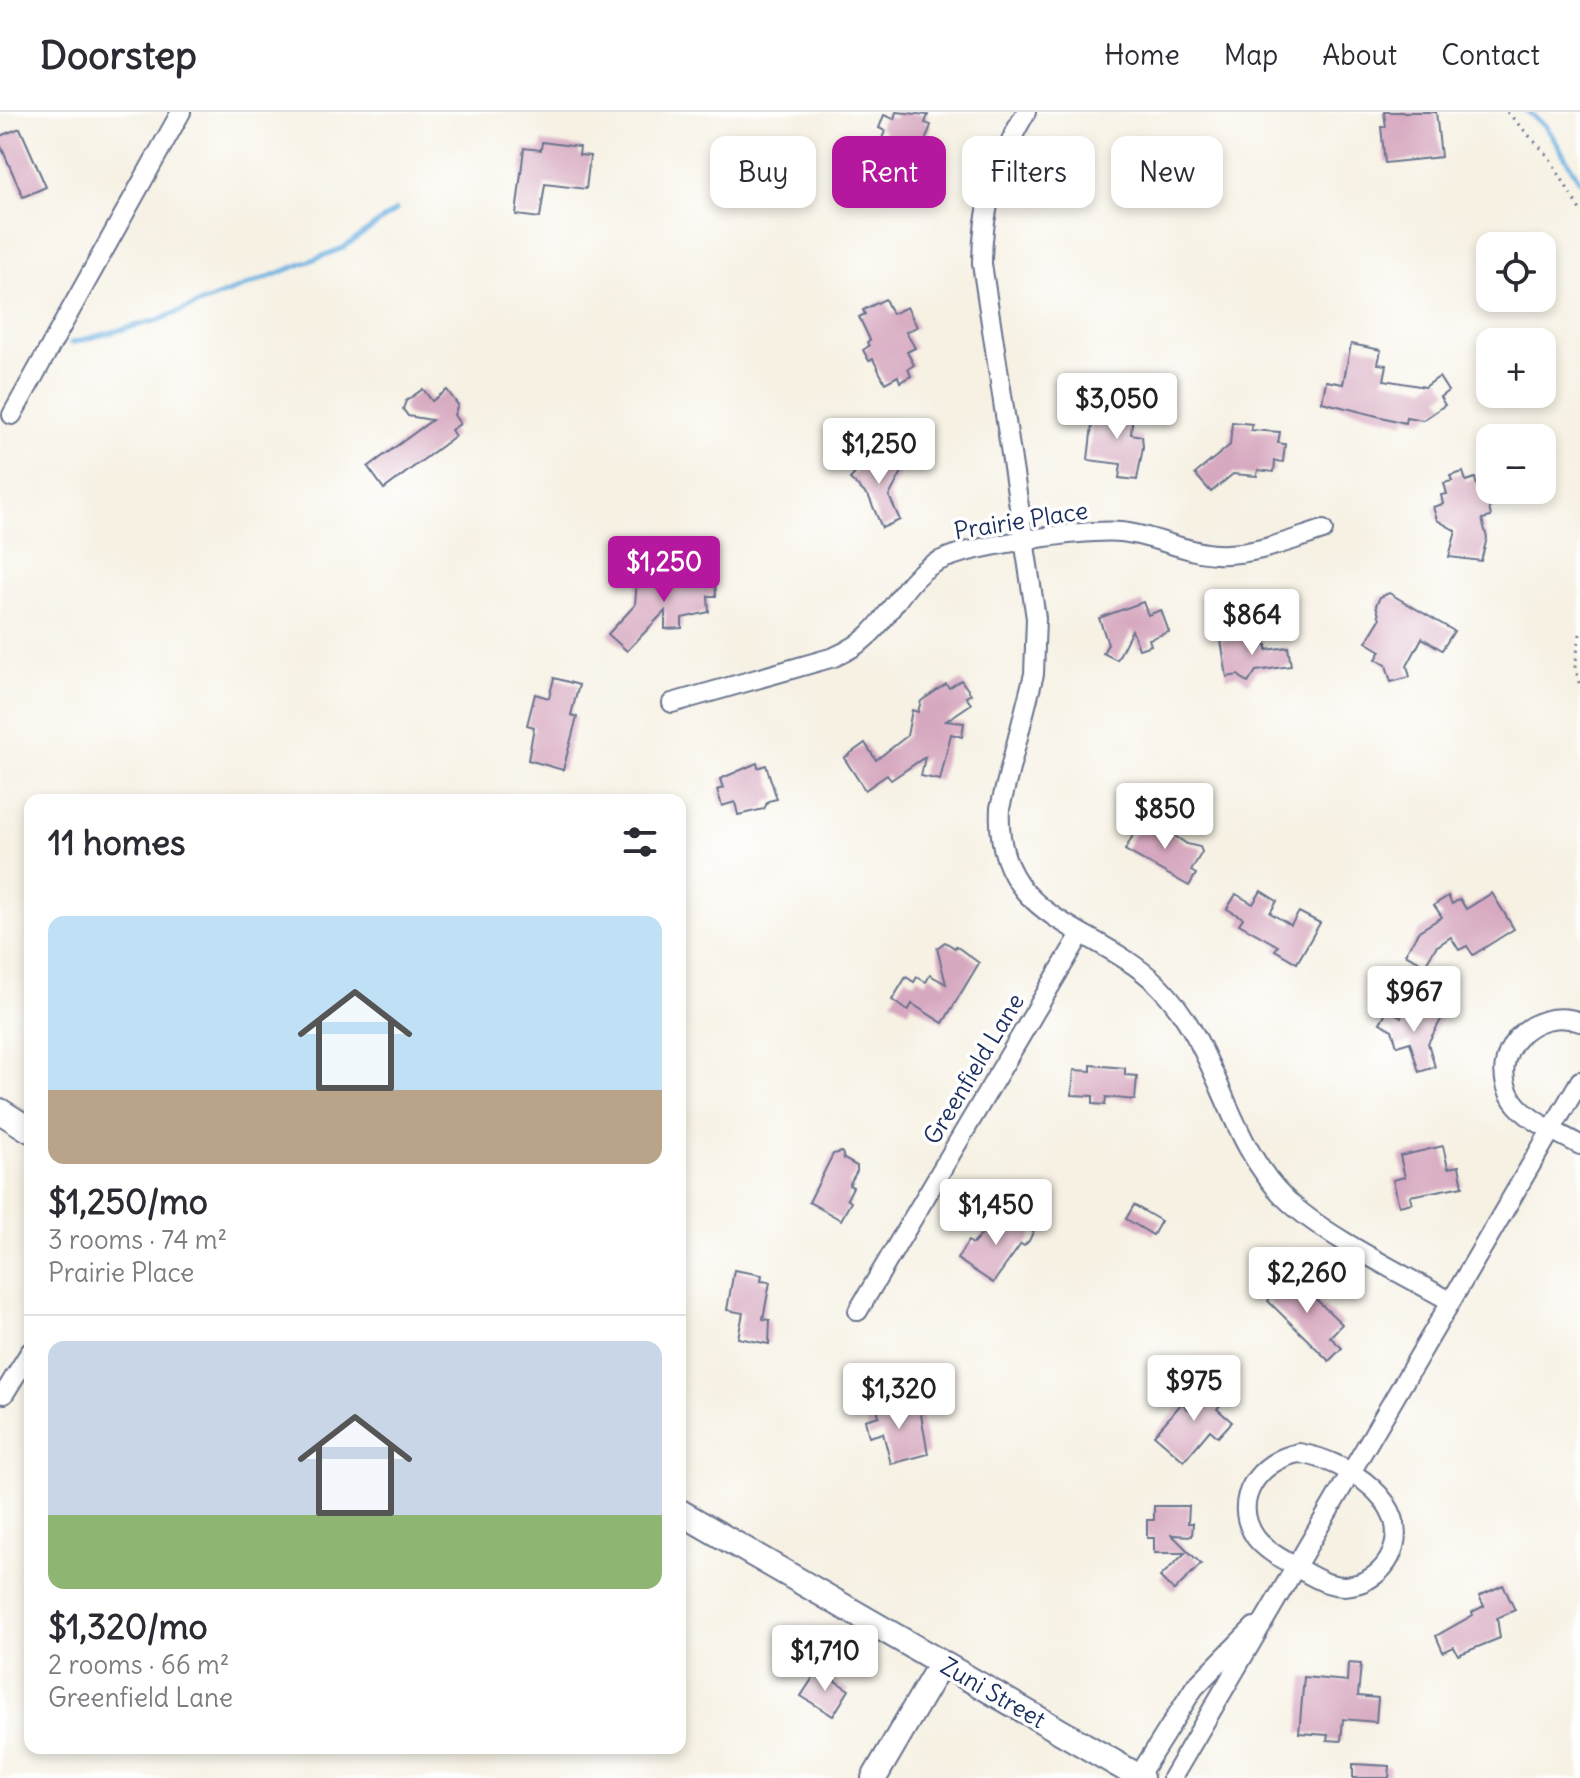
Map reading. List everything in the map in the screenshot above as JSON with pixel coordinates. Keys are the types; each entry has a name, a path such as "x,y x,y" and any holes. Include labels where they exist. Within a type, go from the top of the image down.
{"street":[{"path":"12,415 181,112"},
{"path":"1026,112 993,179 982,234 982,264 1025,542 1037,645 1034,674 1000,808 1002,849 1014,877 1034,903 1156,983 1174,1002 1205,1048 1252,1155 1286,1199 1308,1217 1450,1301"},
{"name":"Prairie Place","path":"672,703 834,657 869,636 899,593 926,568 958,553 1097,532 1122,532 1192,551 1239,553 1323,530"},
{"name":"Greenfield Lane","path":"858,1311 1081,934"},
{"path":"1580,1022 1556,1017 1529,1026 1511,1045 1506,1058 1507,1088 1514,1101 1551,1129 1580,1145"},
{"path":"1172,1778 1243,1661 1264,1616 1580,1081"},
{"path":"0,1111 24,1126"},
{"path":"4,1394 24,1362"},
{"path":"1299,1453 1327,1461 1370,1486 1389,1505 1396,1534 1388,1561 1368,1580 1353,1585 1322,1582 1294,1566 1265,1548 1255,1536 1246,1509 1252,1482 1270,1463 1299,1453"},
{"name":"Zuni Street","path":"686,1515 1139,1777"},
{"path":"1139,1777 1194,1688 1264,1616"},
{"path":"874,1778 941,1663"}],"path":[{"path":"1507,112 1549,157 1580,210"},
{"path":"1580,634 1575,658 1580,686"}],"building":[{"path":"896,112 928,115 925,123 931,125 927,136 883,136 885,131 879,128 884,115 894,119"},
{"path":"1384,112 1436,112 1441,157 1385,163 1381,127 1386,127"},
{"path":"20,128 46,187 23,197 0,144 0,136"},
{"path":"542,142 580,147 579,155 590,156 586,189 545,184 540,218 516,215 524,148 541,150"},
{"path":"885,299 892,314 907,307 917,327 906,332 915,348 907,352 914,365 908,369 911,376 900,382 898,376 885,383 873,359 869,361 863,350 869,346 867,342 870,340 859,317 865,314 863,310"},
{"path":"1351,344 1381,350 1378,364 1387,365 1384,380 1425,387 1439,377 1448,391 1440,397 1445,405 1423,420 1406,417 1405,423 1322,402 1326,381 1343,384"},
{"path":"423,389 432,401 447,390 458,405 454,415 460,424 451,430 455,436 384,489 368,467 432,420 408,416 403,409 406,401"},
{"path":"1112,401 1134,403 1131,434 1142,436 1143,447 1137,480 1119,478 1121,464 1088,460 1093,416 1110,418"},
{"path":"1232,422 1252,424 1251,430 1280,432 1278,443 1285,444 1283,462 1275,461 1274,472 1258,470 1257,476 1233,474 1211,492 1195,474 1230,445"},
{"path":"876,450 903,470 889,496 900,520 882,528 869,497 850,479"},
{"path":"1463,472 1466,481 1475,478 1476,504 1494,504 1489,507 1491,517 1482,519 1487,538 1481,561 1449,557 1456,531 1437,520 1433,507 1443,504 1441,495 1447,494 1444,483 1452,481 1450,476"},
{"path":"700,571 700,579 715,578 716,596 708,596 709,612 682,618 682,628 665,629 665,611 627,651 608,634 635,605 637,579 652,578 652,573"},
{"path":"1389,593 1454,631 1442,650 1422,638 1407,666 1410,677 1391,682 1386,665 1376,659 1381,651 1366,642 1380,619 1376,605 1380,597"},
{"path":"1143,602 1148,615 1161,610 1169,632 1149,639 1151,645 1139,649 1132,630 1117,660 1103,653 1108,644 1099,618"},
{"path":"1260,634 1262,646 1267,645 1267,650 1288,647 1291,666 1256,671 1248,683 1238,675 1227,677 1221,640"},
{"path":"554,678 579,685 571,715 577,717 563,770 528,760 534,727 527,725 535,694 549,698"},
{"path":"961,680 971,694 966,697 971,704 946,721 964,723 962,737 951,734 940,780 921,776 925,757 891,780 887,775 865,790 844,758 865,743 876,760 907,736 912,710 918,712 921,701 946,684 949,688"},
{"path":"757,763 758,768 766,765 777,799 768,801 764,809 738,815 735,802 722,806 717,790 723,788 720,779"},
{"path":"1148,818 1187,844 1200,847 1202,852 1191,871 1196,874 1189,886 1125,850 1139,824 1143,827"},
{"path":"1261,891 1277,901 1270,913 1291,925 1299,912 1320,923 1297,963 1275,950 1278,946 1239,924 1243,918 1227,909 1236,894 1253,904"},
{"path":"1492,893 1514,929 1473,955 1467,946 1459,950 1451,937 1436,947 1425,965 1405,954 1419,931 1442,917 1434,905 1448,896 1452,904 1460,899 1466,909"},
{"path":"945,942 979,963 943,1023 912,1004 908,1011 892,1000 906,977 914,982 917,977 926,982 930,975 946,984 937,948"},
{"path":"1406,1008 1423,1017 1427,1010 1442,1018 1428,1043 1435,1067 1419,1072 1410,1042 1397,1046 1392,1030 1380,1023 1388,1009 1401,1017"},
{"path":"1091,1065 1125,1068 1125,1075 1137,1076 1135,1100 1106,1097 1105,1105 1093,1104 1093,1096 1072,1095 1074,1070 1091,1071"},
{"path":"1443,1146 1448,1168 1459,1166 1463,1186 1410,1196 1412,1203 1399,1206 1393,1180 1405,1177 1400,1156"},
{"path":"842,1152 844,1159 857,1166 857,1171 849,1185 853,1187 847,1199 851,1202 841,1220 809,1202 833,1154"},
{"path":"1134,1205 1161,1221 1153,1235 1126,1219"},
{"path":"1008,1215 1034,1230 1029,1241 1024,1246 1021,1244 993,1283 957,1259 968,1241 973,1244 998,1217 1004,1221"},
{"path":"734,1270 762,1275 761,1281 770,1282 763,1319 770,1320 769,1344 738,1338 743,1313 727,1310"},
{"path":"1291,1271 1306,1286 1304,1288 1342,1324 1330,1337 1342,1348 1329,1361 1268,1301"},
{"path":"1210,1383 1227,1397 1217,1409 1232,1422 1218,1437 1210,1430 1184,1461 1154,1435 1182,1403 1188,1409"},
{"path":"892,1397 896,1415 920,1409 928,1454 891,1464 883,1433 869,1437 865,1420 879,1416 875,1401"},
{"path":"1154,1506 1189,1506 1188,1523 1193,1523 1192,1536 1172,1535 1201,1564 1174,1591 1160,1577 1185,1553 1154,1553 1154,1538 1147,1538 1147,1520 1154,1520"},
{"path":"1503,1585 1515,1610 1497,1618 1500,1638 1458,1655 1454,1647 1443,1652 1436,1636 1484,1606 1479,1596"},
{"path":"1348,1663 1361,1664 1358,1696 1378,1698 1376,1722 1343,1719 1341,1741 1327,1740 1328,1735 1299,1733 1304,1677 1347,1681"},
{"path":"818,1670 849,1690 833,1716 801,1696"},
{"path":"1353,1764 1390,1766 1389,1778 1353,1778"}],"waterway":[{"path":"1528,112 1546,126 1580,181"},
{"path":"71,343 158,320 343,248 396,210"}]}
